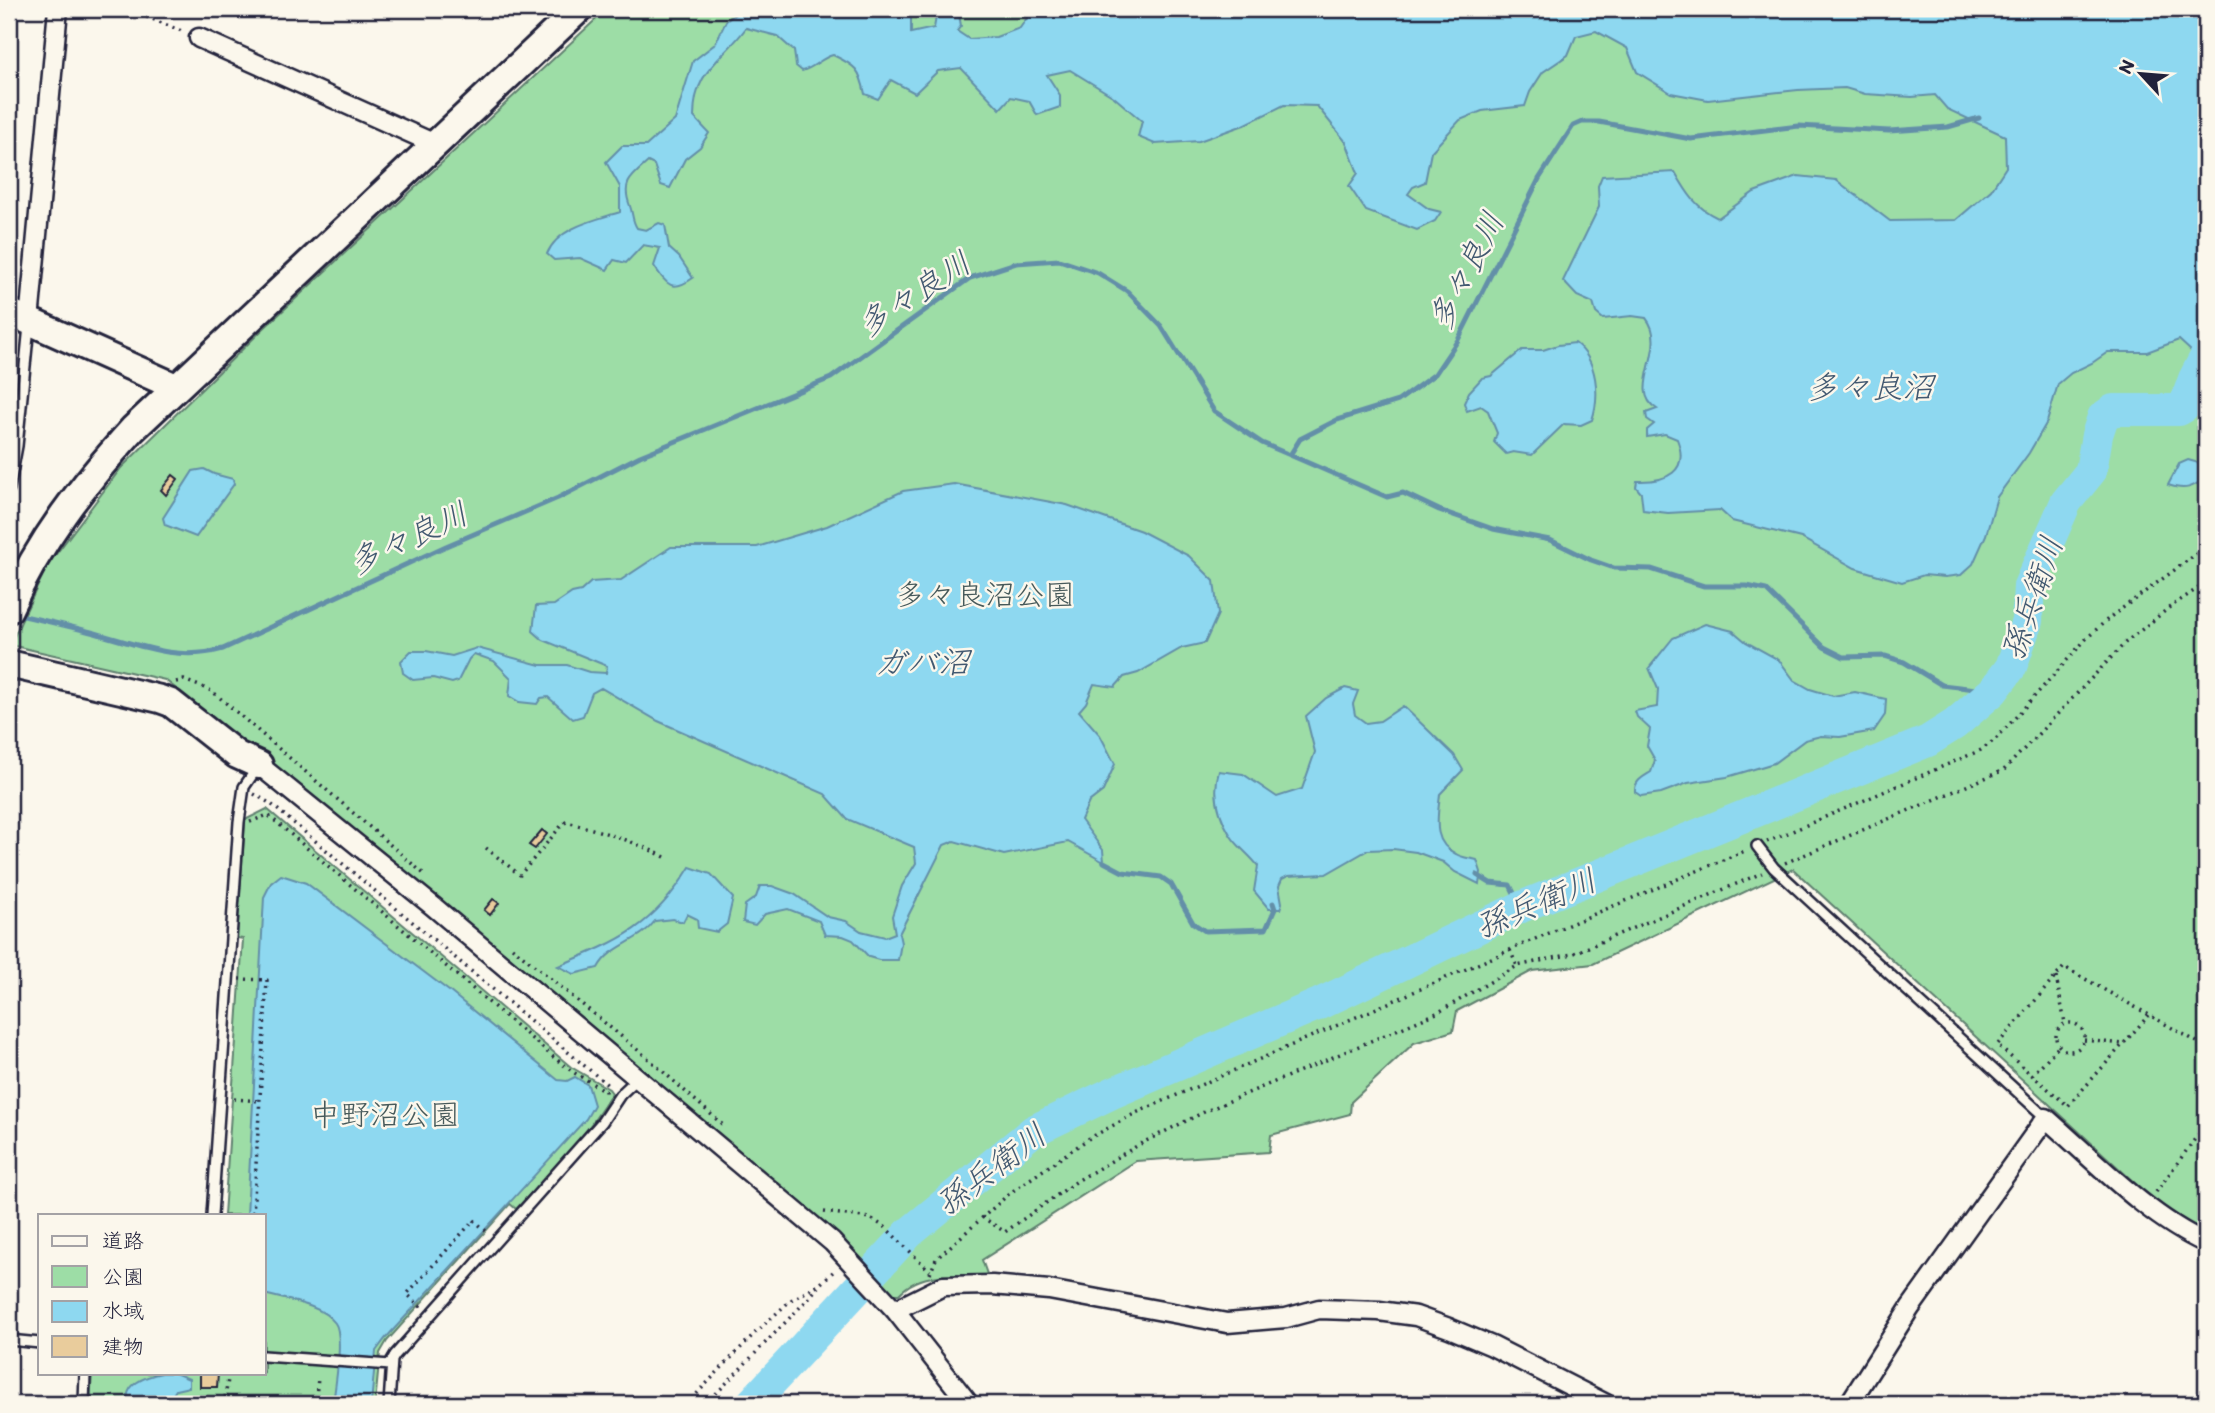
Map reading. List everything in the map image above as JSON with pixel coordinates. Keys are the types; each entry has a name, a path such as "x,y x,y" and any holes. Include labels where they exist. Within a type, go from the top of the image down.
{"street":[{"path":"58,9 19,317 176,387"},
{"path":"9,609 17,578 98,467 176,387 579,9"},
{"path":"199,38 435,144"},
{"path":"9,664 171,703 237,755 259,765 413,889 850,1260 890,1305 969,1404"},
{"path":"1849,1404 1910,1308 2046,1118 2146,1205 2187,1234 2206,1243"},
{"path":"890,1305 931,1280 943,1286 992,1285 1049,1290 1227,1323 1286,1318 1319,1309 1349,1308 1416,1316 1492,1346 1606,1404"}],"lane":[{"path":"9,489 17,446 19,317"},
{"path":"212,1214 238,836 244,787 259,765"},
{"path":"1757,846 1774,868 2046,1118"},
{"path":"389,1404 391,1365 395,1355 602,1122 620,1095 638,1078"},
{"path":"9,1340 38,1343"},
{"path":"266,1356 391,1365"},
{"path":"83,1404 85,1374"}],"path":[{"path":"127,9 199,38"},
{"path":"931,1280 936,1259 1010,1193 1088,1139 1136,1113 1510,950 1981,750 1996,739 2087,638 2109,618 2206,547"},
{"path":"982,1217 1005,1232 1077,1181 1142,1143 1206,1111 1439,1012 1517,966 1572,954 2004,770 2126,642 2206,583"},
{"path":"167,685 184,680 212,691 426,876"},
{"path":"244,787 271,804 620,1095"},
{"path":"248,823 268,815 552,1056 605,1091 604,1098"},
{"path":"486,848 520,875 566,822 640,844 667,858"},
{"path":"504,940 650,1060 731,1132"},
{"path":"1510,950 1517,966"},
{"path":"2149,1015 2068,1106 1997,1045 2064,967 2206,1047"},
{"path":"2055,976 2065,1023"},
{"path":"247,979 267,980 253,1214"},
{"path":"2073,1022 2084,1034 2084,1040 2072,1051 2066,1051 2059,1046 2056,1033 2065,1023 2073,1022"},
{"path":"2084,1040 2123,1044"},
{"path":"2032,1075 2059,1046"},
{"path":"239,1100 260,1101"},
{"path":"2146,1205 2206,1124"},
{"path":"821,1212 870,1218 885,1227 925,1264 931,1280"},
{"path":"423,1309 407,1294 474,1220 489,1233"},
{"path":"687,1404 791,1300 819,1285 850,1260"},
{"path":"706,1404 819,1285"},
{"path":"224,1404 229,1374"},
{"path":"315,1404 318,1380"}],"green space":[{"name":"多々良沼公園","path":"607,9 2206,9 2206,1234 2186,1225 2136,1184 1793,869 1593,964 1532,971 1457,1011 1453,1031 1414,1043 1351,1102 1350,1114 1271,1135 1269,1152 1136,1161 982,1260 988,1277 940,1276 918,1281 899,1294 893,1294 855,1252 344,823 165,680 10,645 47,566 121,468 261,331"},
{"name":"中野沼公園","path":"267,809 571,1067 612,1093 555,1168 516,1209 510,1204 387,1341 380,1353 375,1404 90,1404 92,1374 266,1374 266,1214 224,1214 243,939 237,938 245,820"}],"water":[{"name":"多々良沼","path":"742,9 911,9 911,33 934,28 937,12 935,9 944,9 951,16 959,14 961,26 957,31 969,39 996,37 1020,28 1033,9 2206,9 2206,358 2192,352 2179,340 2147,352 2108,352 2071,373 2058,384 2047,422 2029,453 1997,497 1986,535 1973,564 1961,575 1924,575 1902,582 1855,568 1801,538 1732,521 1720,510 1668,513 1643,510 1641,493 1636,487 1637,481 1666,477 1678,467 1680,460 1677,439 1665,434 1647,437 1647,430 1654,424 1647,419 1646,413 1657,409 1649,401 1646,391 1652,355 1652,329 1646,318 1632,316 1603,319 1596,313 1593,303 1577,296 1563,281 1599,207 1598,186 1602,176 1675,172 1693,199 1704,210 1718,218 1754,192 1798,176 1836,180 1890,221 1956,220 1991,190 2006,167 2005,136 1947,109 1935,95 1912,97 1865,94 1845,88 1798,90 1708,100 1671,93 1637,72 1627,48 1596,31 1576,36 1568,55 1543,72 1530,92 1525,106 1482,111 1460,120 1431,152 1425,182 1413,187 1408,194 1429,209 1441,212 1435,221 1417,230 1366,211 1349,186 1358,173 1346,142 1317,106 1284,105 1244,125 1199,141 1155,144 1138,137 1142,121 1114,97 1070,70 1047,75 1060,95 1060,107 1037,115 1029,101 1011,97 1000,109 961,68 938,71 915,93 891,80 878,99 865,94 856,69 841,59 833,55 802,71 796,66 794,51 777,36 746,28 704,77 695,101 694,117 709,133 700,147 685,159 670,188 661,185 654,165 648,162 632,176 627,186 627,198 637,228 646,230 659,223 665,225 669,248 679,257 693,278 680,285 670,285 654,266 660,248 643,245 626,263 614,260 607,270 580,258 554,260 547,254 552,245 568,231 620,212 620,187 606,162 622,146 646,146 675,120 693,61 715,44 726,21"},
{"path":"1575,343 1583,350 1593,369 1596,400 1592,420 1581,425 1564,424 1532,455 1513,452 1506,454 1494,442 1497,433 1488,411 1481,406 1467,411 1464,403 1469,392 1482,378 1491,376 1522,350 1543,350"},
{"path":"2188,460 2206,465 2206,477 2188,487 2168,485 2179,464"},
{"path":"204,469 233,479 234,484 196,537 165,525 163,518 193,471"},
{"name":"ガバ沼","path":"954,484 1067,505 1141,531 1189,556 1214,581 1218,614 1205,643 1182,648 1138,673 1124,677 1115,687 1094,684 1086,703 1079,711 1100,735 1115,764 1103,791 1089,802 1081,820 1103,850 1104,862 1068,842 1004,855 954,841 944,845 899,934 901,943 898,960 869,957 853,940 843,936 825,935 819,921 788,909 765,914 755,925 743,922 745,905 756,897 760,886 772,886 794,894 828,917 846,921 861,931 885,937 895,933 892,916 902,886 916,863 914,847 847,819 825,794 658,721 601,688 592,693 583,716 573,719 548,697 541,698 537,704 519,702 509,696 511,678 494,661 474,654 458,681 452,683 433,678 413,680 403,673 401,661 411,651 452,656 477,648 540,665 567,665 589,672 606,673 607,666 543,640 533,631 536,606 554,605 572,593 581,591 591,582 621,580 671,547 757,547 827,526 903,491"},
{"path":"1705,624 1733,631 1746,642 1779,660 1794,680 1810,689 1833,696 1855,692 1886,699 1885,715 1874,731 1805,740 1774,763 1727,777 1688,783 1661,793 1641,796 1635,792 1636,785 1651,772 1655,760 1647,746 1650,729 1637,717 1635,711 1657,707 1658,689 1649,668 1673,638"},
{"path":"1345,688 1358,691 1353,704 1355,715 1366,723 1380,721 1403,706 1454,755 1463,770 1440,794 1439,836 1448,849 1477,860 1481,872 1479,884 1455,872 1443,862 1416,852 1393,849 1368,850 1326,874 1288,876 1282,879 1279,886 1282,903 1280,909 1269,909 1254,891 1258,866 1226,828 1216,796 1219,771 1243,774 1277,797 1302,789 1315,752 1306,716 1326,698"},
{"path":"690,867 711,874 733,898 727,924 717,932 698,928 697,919 687,914 683,922 673,919 655,921 641,934 610,954 598,968 574,974 558,966 618,939 649,918 663,904"},
{"name":"中野沼公園","path":"281,875 306,883 449,991 558,1080 567,1081 575,1077 588,1085 594,1105 586,1119 376,1351 371,1404 333,1404 339,1350 338,1329 321,1311 266,1294 266,1214 247,1214 264,897 271,883"},
{"path":"177,1374 189,1379 189,1387 176,1390 170,1399 173,1404 130,1404 128,1397 132,1387 149,1376"}],"building":[{"path":"173,475 178,479 166,495 161,490"},
{"path":"542,830 547,834 535,849 529,845"},
{"path":"493,899 499,903 490,915 484,910"},
{"path":"200,1374 218,1374 217,1387 200,1387"}],"waterway":[{"name":"多々良川","path":"15,614 174,653 206,653 223,649 446,546 558,498 640,456 831,378 970,278 1016,263 1059,260 1098,273 1127,291 1161,326 1214,411 1262,443 1290,455 1300,439 1337,420 1398,401 1435,374 1458,340 1539,179 1573,126 1582,122 1599,122 1691,139 1799,126 1889,131 1948,127 1979,118"},
{"name":"孫兵衛川","path":"751,1404 909,1233 1033,1131 1112,1093 1319,1004 1521,907 1928,741 1955,724 1993,691 2011,667 2027,621 2029,586 2066,502 2091,471 2103,417 2113,410 2179,410 2184,407 2206,356"},
{"path":"1290,455 1387,497 1403,493 1439,510 1493,529 1550,540 1614,568 1651,569 1704,586 1747,586 1766,590 1824,647 1844,657 1885,656 1904,662 1942,685 1993,691"},
{"path":"1104,862 1123,872 1161,877 1171,884 1193,923 1205,931 1266,929 1275,909 1273,903"},
{"path":"1477,875 1490,883 1510,885 1521,907"}]}
